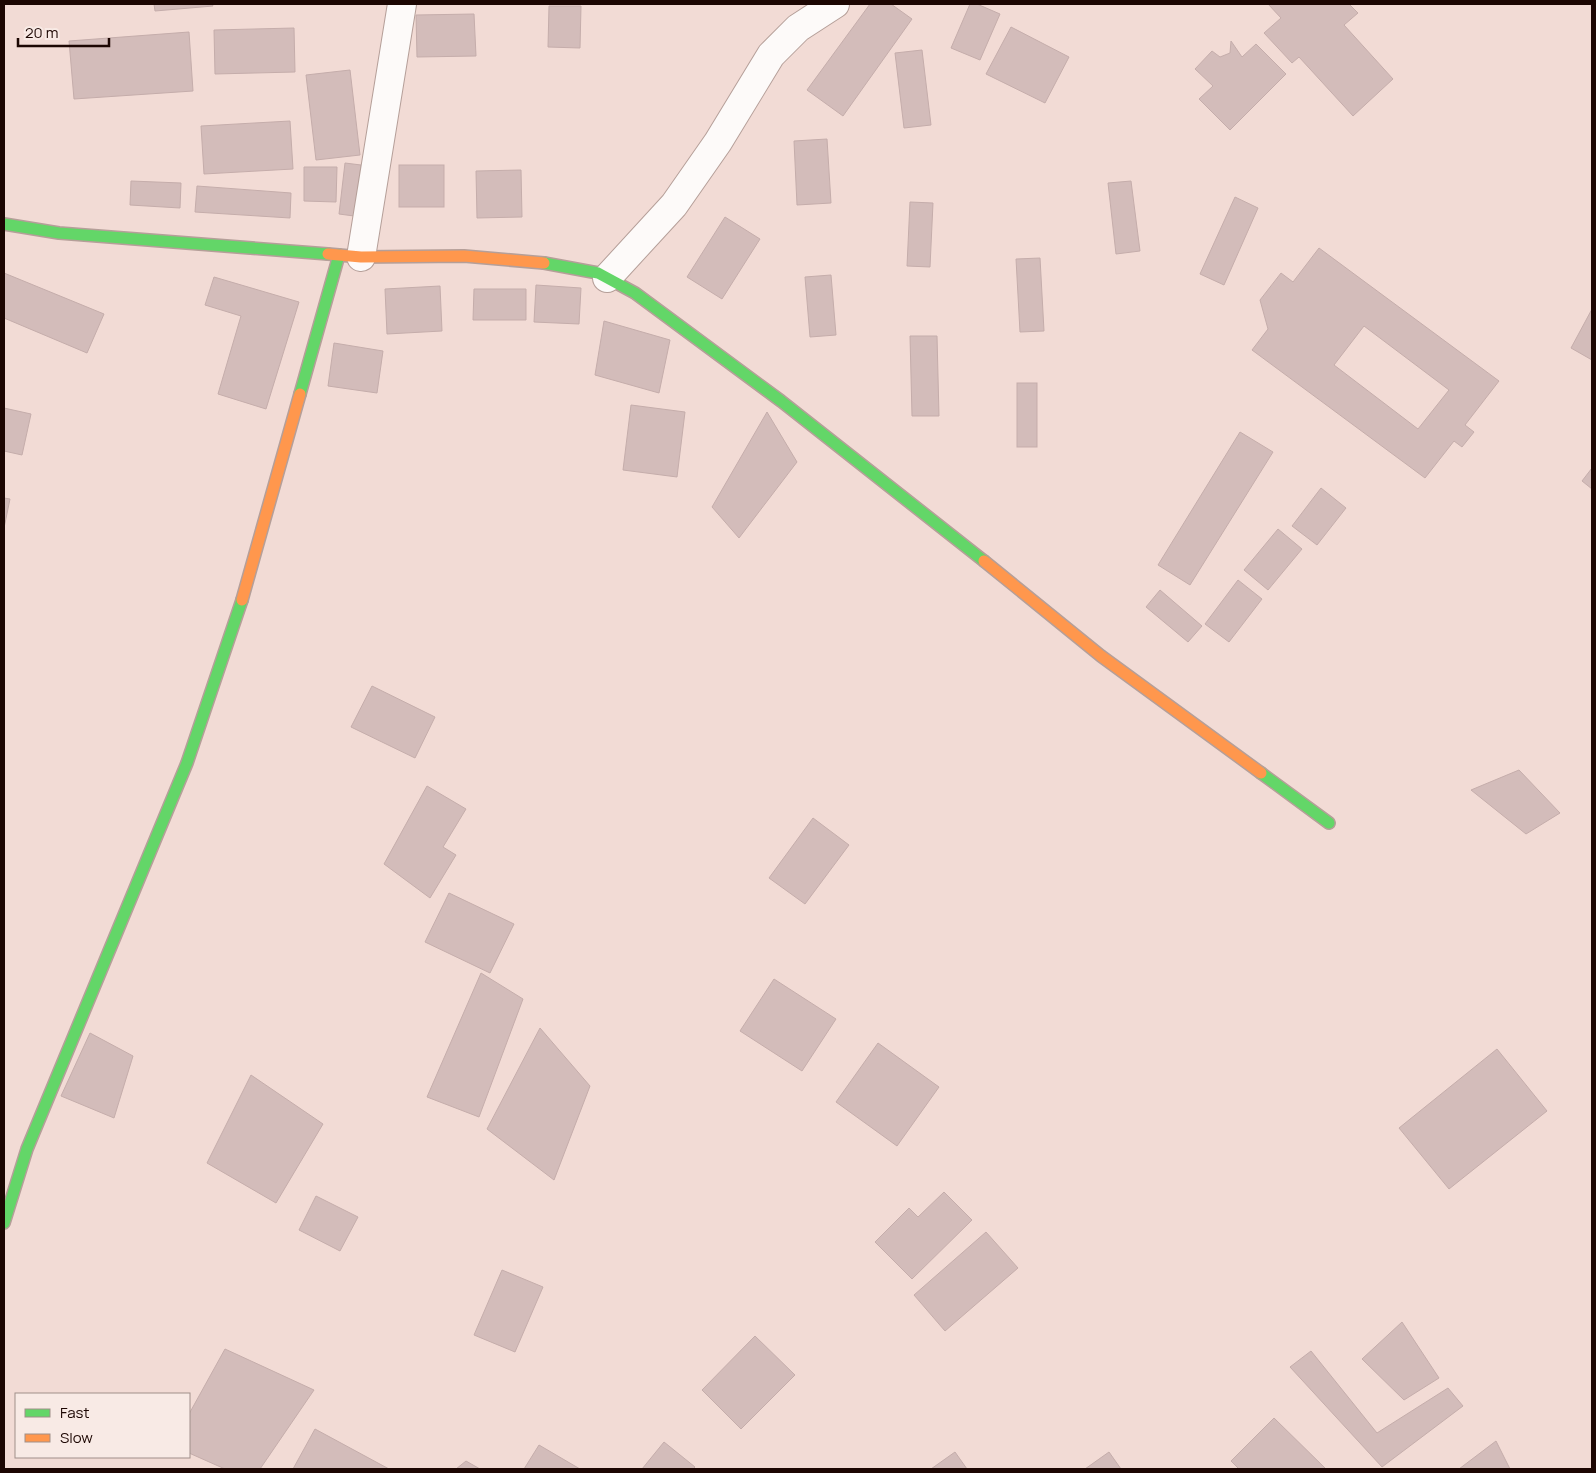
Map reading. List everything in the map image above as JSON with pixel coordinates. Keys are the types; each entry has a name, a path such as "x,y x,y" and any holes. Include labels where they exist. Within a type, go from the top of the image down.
{"street":[{"path":"4,1224 27,1149 186,763 248,584 350,256 402,4"},
{"path":"607,278 674,205 718,142 771,55 798,28 835,4"},
{"path":"4,224 60,233 350,256 474,257 550,264 598,273 635,293 781,401 1101,656 1329,824"}],"building":[{"path":"154,4 212,4 213,6 155,11"},
{"path":"870,4 891,4 912,19 843,116 807,90"},
{"path":"970,4 977,4 1000,14 980,60 951,48"},
{"path":"1268,4 1349,4 1358,13 1344,25 1393,79 1353,116 1299,57 1292,63 1264,33 1281,18"},
{"path":"549,6 581,6 580,48 548,47"},
{"path":"474,14 476,56 417,57 416,15"},
{"path":"1011,27 1069,57 1045,103 986,74"},
{"path":"294,28 295,72 215,74 214,30"},
{"path":"189,32 193,91 74,99 69,41"},
{"path":"1231,41 1242,57 1256,44 1286,74 1230,130 1199,99 1213,86 1195,69 1212,51 1220,57 1230,53"},
{"path":"922,50 931,125 904,128 895,53"},
{"path":"350,70 360,155 316,160 306,75"},
{"path":"290,121 293,169 204,174 201,126"},
{"path":"827,139 831,203 797,205 794,141"},
{"path":"345,163 361,165 354,216 339,214"},
{"path":"399,165 444,165 444,207 399,207"},
{"path":"304,167 337,167 336,202 304,201"},
{"path":"521,170 522,217 477,218 476,171"},
{"path":"131,181 181,183 180,208 130,205"},
{"path":"1131,181 1140,251 1116,254 1108,183"},
{"path":"197,186 291,193 290,218 195,212"},
{"path":"1235,197 1258,208 1224,285 1200,274"},
{"path":"910,202 933,203 930,267 907,266"},
{"path":"725,217 760,239 722,299 687,277"},
{"path":"1319,248 1499,381 1465,425 1474,432 1462,447 1454,441 1425,478 1252,350 1268,329 1260,300 1281,273 1293,282","holes":["1364,326 1449,390 1418,429 1334,365"]},
{"path":"1040,258 1044,331 1020,332 1016,259"},
{"path":"4,273 104,314 87,353 4,318"},
{"path":"831,275 836,335 810,337 805,277"},
{"path":"214,277 299,302 266,409 218,394 241,316 205,305"},
{"path":"536,285 581,288 579,324 534,322"},
{"path":"440,286 442,331 387,334 385,289"},
{"path":"474,289 526,289 526,320 473,320"},
{"path":"1592,309 1592,360 1571,348"},
{"path":"604,321 670,340 659,393 595,375"},
{"path":"910,336 937,336 939,416 912,416"},
{"path":"334,343 383,351 377,393 328,386"},
{"path":"1017,383 1037,383 1037,447 1017,447"},
{"path":"631,405 685,412 677,477 623,470"},
{"path":"4,408 31,414 22,455 4,451"},
{"path":"767,412 797,462 739,538 712,507"},
{"path":"1240,432 1273,452 1190,585 1158,565"},
{"path":"1592,468 1592,489 1582,481"},
{"path":"1321,488 1346,508 1317,545 1292,526"},
{"path":"4,498 10,499 4,528"},
{"path":"1278,529 1302,549 1268,590 1244,570"},
{"path":"1238,580 1262,599 1229,642 1205,624"},
{"path":"1160,590 1202,626 1188,642 1146,607"},
{"path":"372,686 435,717 415,758 351,727"},
{"path":"1519,770 1560,813 1526,834 1471,790"},
{"path":"427,786 466,809 443,847 456,855 430,898 384,864"},
{"path":"813,818 849,845 805,904 769,878"},
{"path":"449,893 514,924 490,973 425,942"},
{"path":"481,973 523,999 479,1117 427,1097"},
{"path":"774,979 836,1019 802,1071 740,1031"},
{"path":"540,1028 590,1086 554,1180 487,1129"},
{"path":"90,1033 133,1056 114,1118 61,1096"},
{"path":"878,1043 939,1087 897,1146 836,1102"},
{"path":"1497,1049 1547,1111 1449,1189 1399,1128"},
{"path":"251,1075 323,1124 276,1203 207,1163"},
{"path":"944,1192 972,1220 912,1279 875,1242 909,1208 918,1217"},
{"path":"316,1196 358,1217 340,1251 299,1230"},
{"path":"986,1232 1018,1268 945,1331 914,1295"},
{"path":"502,1270 543,1287 515,1352 474,1335"},
{"path":"1402,1322 1439,1378 1404,1400 1362,1359"},
{"path":"755,1336 795,1375 741,1429 702,1390"},
{"path":"225,1349 314,1390 260,1469 225,1469 190,1453 190,1412"},
{"path":"1311,1351 1377,1433 1448,1388 1463,1406 1382,1467 1290,1367"},
{"path":"1274,1418 1326,1469 1239,1469 1231,1461"},
{"path":"315,1429 389,1469 293,1469"},
{"path":"1496,1441 1510,1469 1459,1469"},
{"path":"664,1442 695,1467 693,1469 642,1469"},
{"path":"539,1445 580,1469 524,1469"},
{"path":"955,1452 967,1469 931,1469"},
{"path":"1109,1452 1121,1469 1085,1469"},
{"path":"466,1461 480,1469 456,1469"}],"traffic: fast":[{"path":"4,224 59,233 328,254"},
{"path":"300,394 339,255"},
{"path":"544,263 598,273 635,293 781,401 984,561"},
{"path":"4,1223 27,1149 187,763 242,600"},
{"path":"1261,773 1329,823"}],"traffic: slow":[{"path":"328,254 361,257 464,256 544,263"},
{"path":"242,600 300,394"},
{"path":"984,561 1101,656 1261,773"}]}
